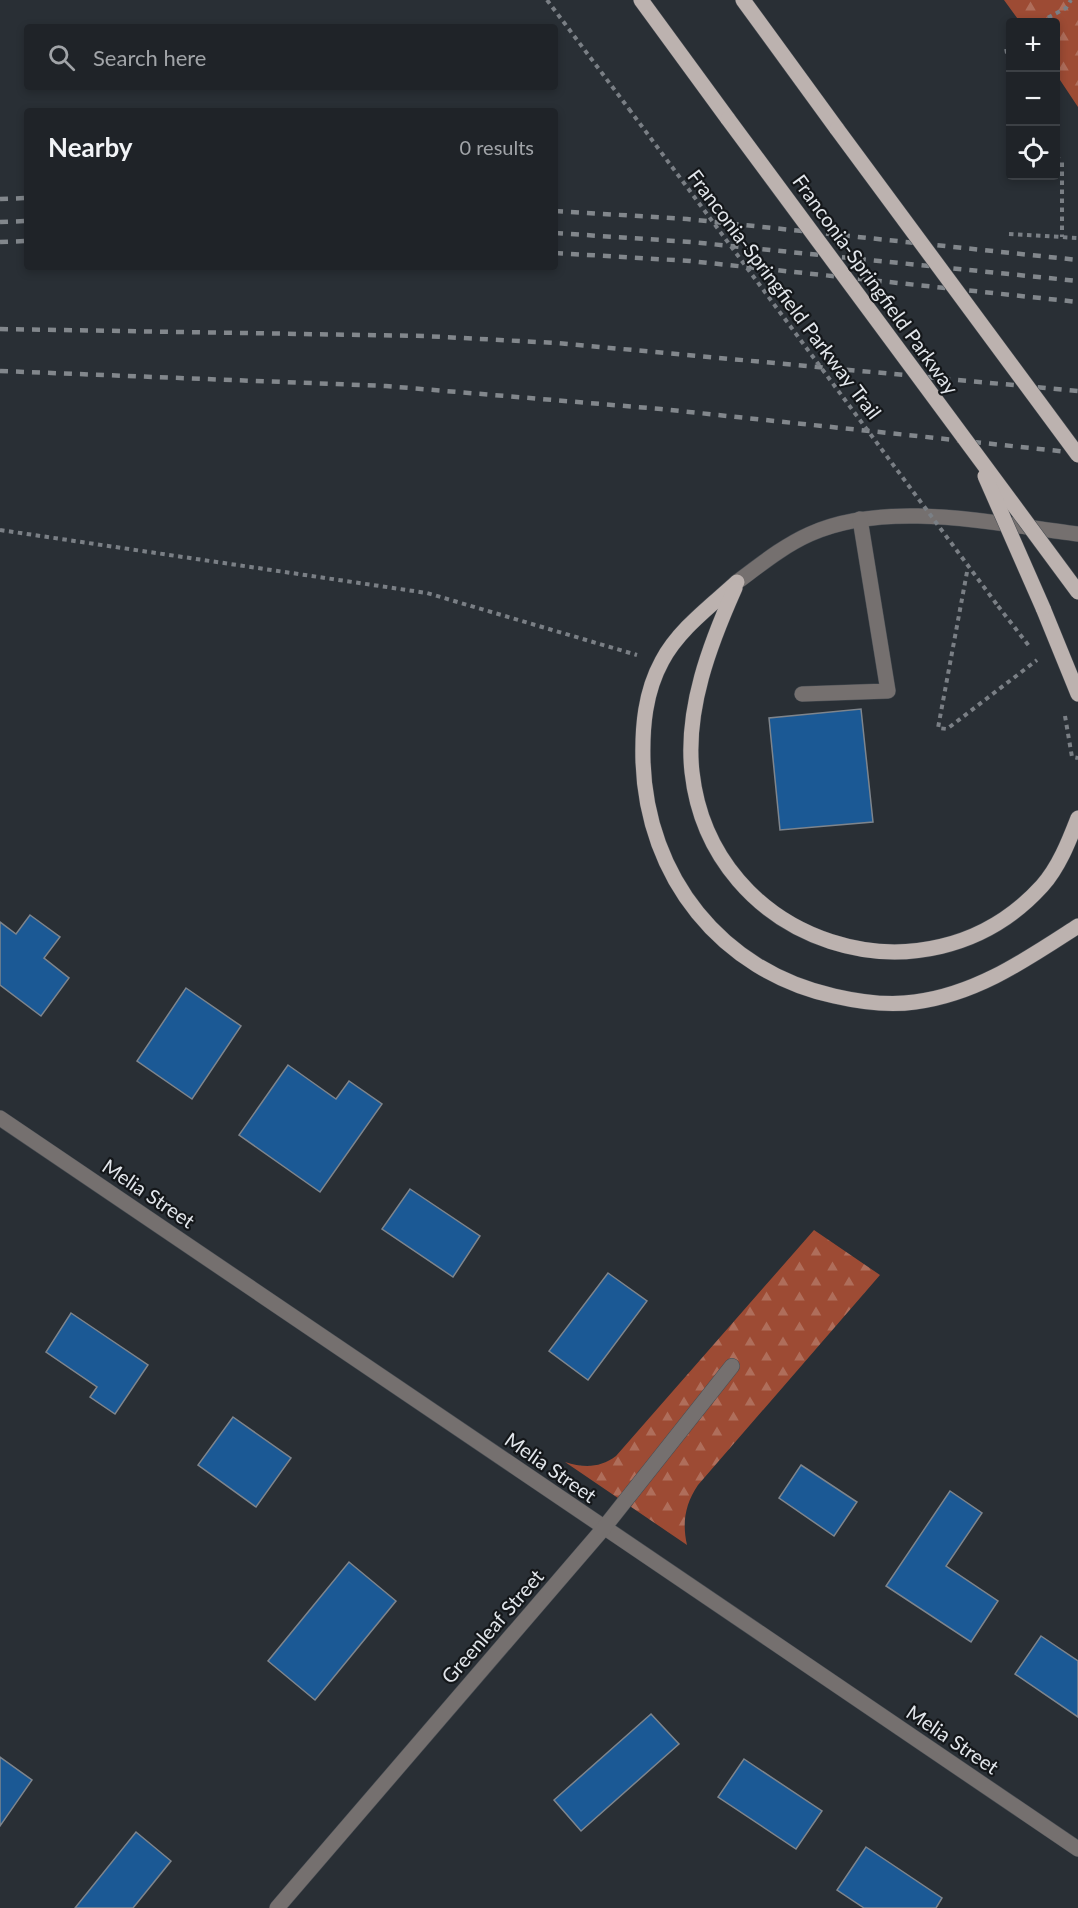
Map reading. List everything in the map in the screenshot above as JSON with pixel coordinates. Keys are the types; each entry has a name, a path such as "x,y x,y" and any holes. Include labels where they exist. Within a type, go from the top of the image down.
{"main road":[{"name":"Franconia-Springfield Parkway","path":"641,0 1078,592"},
{"path":"742,0 1078,456"},
{"path":"974,451 1078,694"},
{"path":"737,582 715,636 697,696 693,717 692,771 705,827 715,848 734,876 753,897 776,916 831,943 860,949 910,950 946,945 977,934 1026,901 1044,884 1058,862 1078,818"},
{"path":"737,582 695,620 666,654 648,695 642,737 647,808 655,835 677,884 709,927 731,947 780,979 831,996 859,1002 886,1004 938,998 990,980 1078,926"}],"street":[{"path":"737,582 783,548 810,534 860,519 910,517 1078,534"},
{"path":"802,694 888,691 860,519"},
{"name":"Melia Street","path":"0,1118 1078,1849"},
{"name":"Greenleaf Street","path":"277,1908 603,1529 732,1366"}],"path":[{"name":"Franconia-Springfield Parkway Trail","path":"547,0 998,606"},
{"path":"1047,18 1066,8 1071,0"},
{"path":"1060,160 1062,162 1062,237"},
{"path":"1009,234 1078,238"},
{"path":"0,530 427,593 635,655"},
{"path":"967,572 938,728 947,729 1040,658"},
{"path":"1072,757 1078,758"}],"green space":[{"path":"1004,0 1078,0 1078,107 1060,80 1060,18 1017,18"},
{"path":"814,1230 880,1275 698,1485 690,1499 686,1514 687,1545 565,1462 592,1466 604,1463 616,1456"}],"building":[{"path":"861,709 873,822 780,830 769,718"},
{"path":"30,915 60,937 44,958 69,978 41,1016 0,985 0,922 16,934"},
{"path":"186,988 241,1026 192,1099 137,1061"},
{"path":"288,1065 336,1099 349,1081 382,1104 320,1192 239,1135"},
{"path":"410,1189 480,1236 453,1277 382,1229"},
{"path":"608,1273 647,1301 588,1380 549,1351"},
{"path":"71,1313 148,1365 115,1414 90,1397 97,1387 46,1352"},
{"path":"233,1417 291,1458 256,1507 198,1465"},
{"path":"801,1465 857,1502 834,1536 779,1498"},
{"path":"950,1491 982,1513 946,1566 998,1601 971,1642 886,1586"},
{"path":"349,1562 396,1601 315,1700 268,1661"},
{"path":"1041,1636 1078,1661 1078,1717 1015,1674"},
{"path":"651,1714 679,1744 581,1831 554,1800"},
{"path":"0,1757 32,1780 0,1826"},
{"path":"744,1759 822,1811 796,1849 718,1797"},
{"path":"136,1832 171,1861 133,1908 75,1908"},
{"path":"866,1847 942,1898 936,1908 864,1908 837,1890"}],"railway":[{"path":"0,199 24,198"},
{"path":"558,211 687,219 1078,260"},
{"path":"0,222 24,221"},
{"path":"558,233 691,242 1078,281"},
{"path":"0,242 24,241"},
{"path":"558,253 690,261 1078,302"},
{"path":"0,329 424,336 557,343 1078,391"},
{"path":"0,371 386,386 661,409 1078,453"}]}
